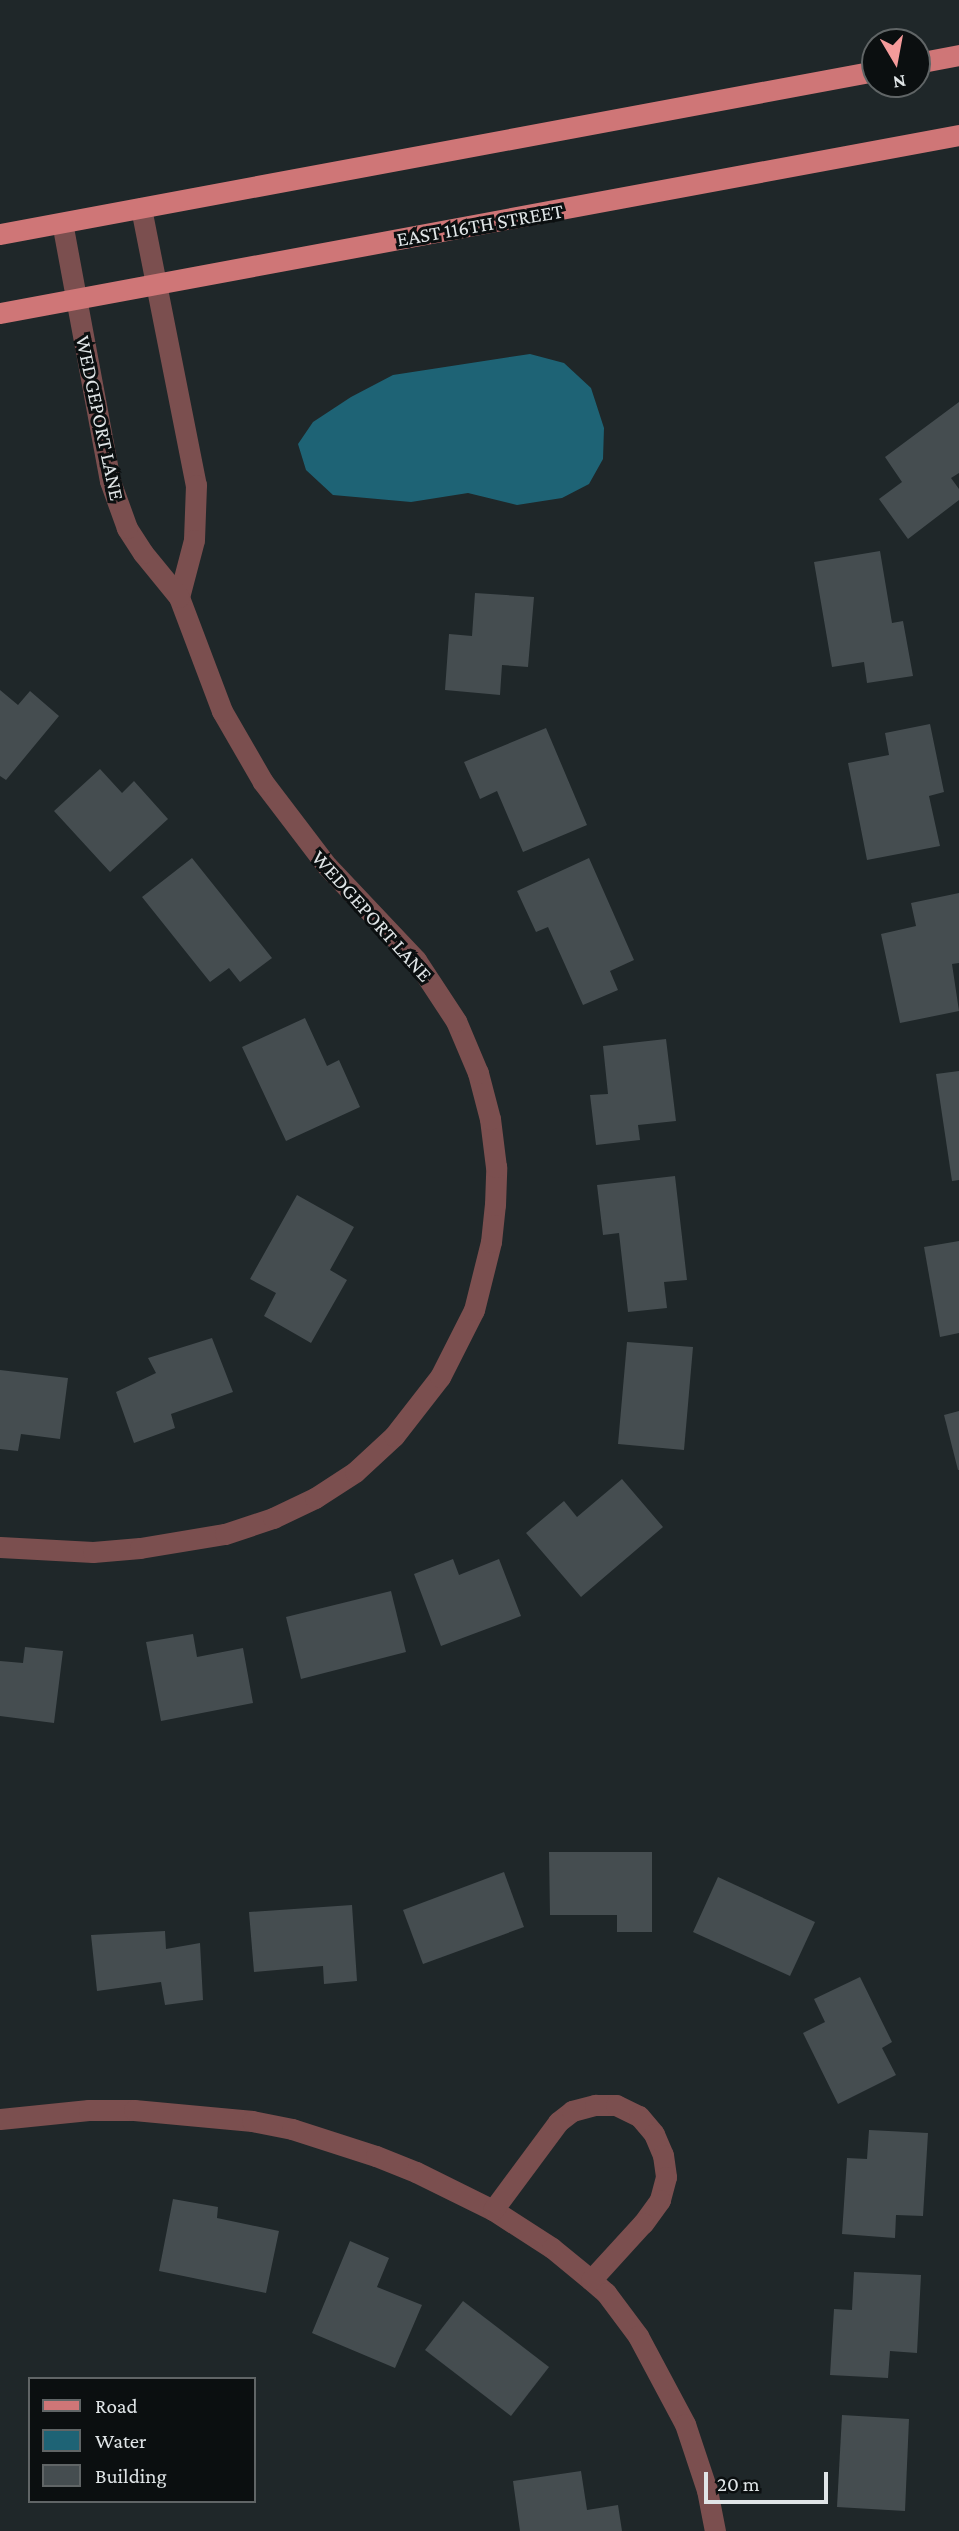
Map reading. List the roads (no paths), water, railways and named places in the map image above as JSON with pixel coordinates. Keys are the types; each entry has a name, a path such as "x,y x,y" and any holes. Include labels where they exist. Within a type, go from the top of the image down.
{"main road":[{"path":"931,60 959,55"},
{"path":"0,234 861,74"},
{"name":"EAST 116TH STREET","path":"0,313 959,135"}],"street":[{"path":"141,208 196,485 194,540 179,597"},
{"name":"WEDGEPORT LANE","path":"0,1547 93,1552 182,1542 237,1530 273,1518 315,1498 355,1472 394,1436 440,1377 474,1310 491,1242 495,1205 490,1119 468,1045 436,988 416,960 327,866 263,782 222,711 179,597 143,553 127,528 110,481 62,223"},
{"path":"494,2210 558,2122 572,2112 595,2105 616,2105 639,2116 654,2134 663,2155 666,2177 660,2200 643,2223 591,2280"},
{"path":"0,2119 100,2110 171,2112 252,2121 292,2129 376,2157 416,2172 494,2210 543,2241 591,2280 627,2319 669,2389 697,2455 715,2531"}],"water":[{"path":"530,354 564,363 591,388 604,428 603,459 589,484 562,498 517,505 468,493 411,502 333,495 306,470 298,444 313,422 351,397 393,375"}]}
